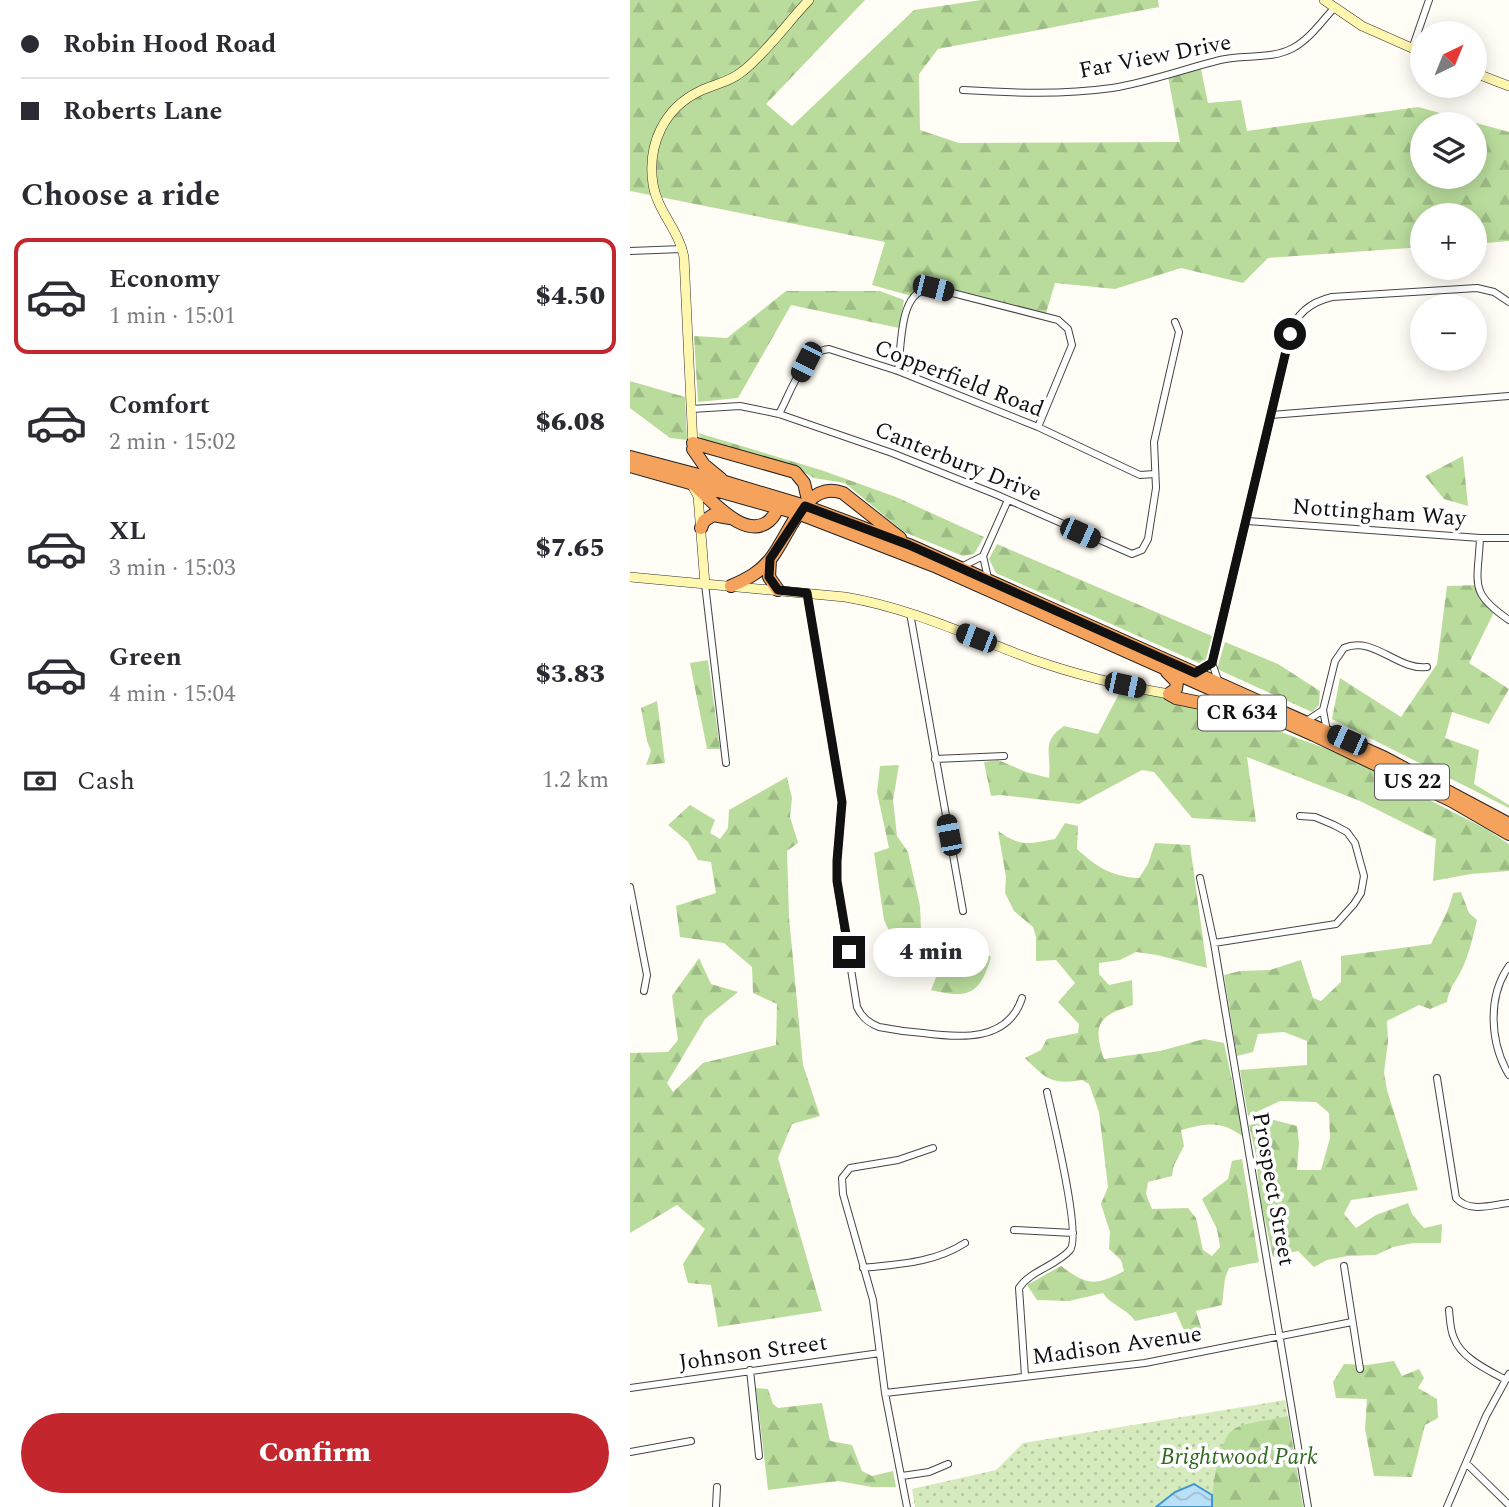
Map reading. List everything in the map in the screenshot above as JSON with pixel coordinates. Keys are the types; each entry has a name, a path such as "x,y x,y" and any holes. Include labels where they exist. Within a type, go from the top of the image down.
{"highway":[{"path":"669,467 687,461 693,446"},
{"path":"693,446 704,465 725,482"},
{"path":"693,446 794,472 802,479 804,507"},
{"name":"US 22","path":"630,457 725,482 774,501"},
{"name":"US 22","path":"630,466 804,507 909,545 1327,732 1441,786 1509,824"},
{"path":"691,482 745,526 757,527 771,519 774,501"},
{"path":"731,586 748,579 770,559 804,507 822,491 835,490 843,493 909,545"},
{"name":"US 22","path":"804,507 1314,735 1451,801 1509,834"},
{"path":"701,528 704,521 713,515 734,519"},
{"path":"770,559 769,577 778,590"},
{"name":"CR 634","path":"1162,668 1177,684 1176,689 1169,694 1176,698 1230,709 1314,735"}],"street":[{"path":"693,446 682,249 662,214 653,185 653,152 661,128 677,107 691,96 731,79 746,69 809,0"},
{"path":"1324,0 1362,26 1410,48"},
{"path":"1422,21 1429,0"},
{"name":"Far View Drive","path":"963,90 1036,94 1112,88 1223,59 1276,54 1303,42 1335,7"},
{"path":"1488,78 1509,86"},
{"path":"630,251 682,249"},
{"path":"898,371 906,307 914,294 923,289 933,288 1058,320 1068,329 1072,345 1038,427"},
{"path":"1219,683 1212,663 1290,334 1298,316 1313,303 1332,297 1471,288 1488,290 1509,302"},
{"name":"Canterbury Drive","path":"692,409 740,406 779,414 892,453 1132,554 1142,550 1148,539 1154,503 1154,442 1178,332 1175,322"},
{"name":"Copperfield Road","path":"779,414 806,362 818,351 834,351 898,371 1038,427 1140,475 1155,474"},
{"path":"1271,415 1509,397"},
{"path":"691,482 698,496 705,584 726,763"},
{"path":"989,580 983,556 1008,500"},
{"name":"Nottingham Way","path":"1247,521 1509,538"},
{"path":"1480,538 1480,593 1490,607 1509,620"},
{"path":"960,568 983,556"},
{"name":"CR 634","path":"630,577 778,590 872,602 1074,672 1169,694"},
{"path":"807,593 842,802 837,881 857,1007 867,1021 887,1029 953,1037 975,1036 990,1032 1009,1020 1022,998"},
{"path":"910,613 963,911"},
{"path":"1327,732 1323,710 1335,661 1339,653 1349,646 1367,646 1414,669 1427,667"},
{"path":"1195,673 1212,663"},
{"path":"1305,722 1323,710"},
{"path":"935,759 1004,756"},
{"path":"1214,943 1336,924 1354,904 1361,893 1364,876 1355,843 1347,832 1334,825 1315,817 1300,816"},
{"name":"Prospect Street","path":"1200,878 1214,943 1308,1507"},
{"path":"630,887 648,975 644,991"},
{"path":"1509,966 1498,986 1493,1009 1500,1055 1509,1075"},
{"path":"1437,1078 1456,1198 1465,1206 1471,1207 1509,1203"},
{"path":"1025,1377 1019,1288 1024,1280 1072,1248 1073,1217 1047,1092"},
{"path":"907,1507 885,1392 873,1300 843,1194 842,1178 845,1172 855,1166 898,1160 933,1148"},
{"path":"1014,1230 1073,1233"},
{"path":"863,1268 929,1260 950,1252 965,1242"},
{"path":"1344,1268 1360,1369"},
{"path":"1447,1507 1507,1377 1480,1366 1459,1346 1454,1340 1449,1310"},
{"name":"Madison Avenue","path":"885,1392 1145,1363 1352,1322"},
{"name":"Johnson Street","path":"630,1388 880,1353"},
{"path":"750,1370 759,1456"},
{"path":"630,1452 691,1441"},
{"path":"1466,1463 1509,1505"},
{"path":"902,1476 929,1472 948,1464"},
{"path":"716,1507 717,1488"}],"green space":[{"path":"630,0 865,0 766,104 792,126 914,10 981,0 1158,0 1159,7 938,49 919,74 920,130 959,143 1180,142 1168,76 1200,65 1208,103 1241,100 1247,131 1418,107 1436,112 1410,112 1410,189 1487,189 1487,126 1509,132 1509,241 1487,243 1487,203 1410,203 1410,248 1268,258 1243,283 1181,268 1115,289 1055,283 1044,320 932,289 915,297 872,285 885,242 630,191"},
{"path":"786,291 880,291 904,300 899,328 791,305 738,398 698,402 694,336 727,338"},
{"path":"630,381 685,397 687,440 670,438 630,408"},
{"path":"698,433 821,470 896,497 984,537 974,554 963,556 904,532 845,483 814,478 796,468 702,440"},
{"path":"1463,456 1468,506 1444,499 1425,476"},
{"path":"997,544 1212,636 1206,659 1199,663 996,573 989,559"},
{"path":"1480,585 1494,612 1469,663 1509,689 1489,724 1452,712 1445,738 1479,750 1474,784 1509,805 1509,808 1332,719 1340,678 1401,717 1437,664 1447,586"},
{"path":"1225,642 1278,664 1320,691 1319,705 1312,712 1217,669"},
{"path":"708,660 720,749 707,749 690,663"},
{"path":"1122,688 1229,713 1338,753 1486,829 1509,844 1509,871 1433,881 1436,839 1360,801 1247,757 1256,822 1192,818 1154,772 1142,770 1079,804 991,796 984,762 998,760 1049,778 1049,743 1052,737 1064,726 1098,734"},
{"path":"657,701 665,763 646,765 651,751 641,708"},
{"path":"899,765 893,800 897,836 908,852 920,906 922,955 913,960 911,975 899,975 891,955 895,943 884,920 874,853 889,848 877,792 880,766"},
{"path":"787,777 792,798 790,817 798,843 787,851 789,917 803,1065 820,1116 792,1124 778,1158 822,1311 718,1327 711,1285 688,1283 683,1264 705,1229 677,1205 630,1233 630,1053 668,1052 678,1040 672,996 699,958 711,984 738,992 705,1019 667,1083 673,1092 703,1063 776,1045 777,1004 753,993 752,967 724,943 680,937 676,906 716,893 711,862 698,860 688,842 668,825 690,805 715,820 710,833 720,839 728,828 729,810"},
{"path":"1065,823 1078,826 1077,849 1098,866 1121,876 1139,878 1148,864 1155,843 1190,845 1207,968 1136,952 1120,960 1099,963 1099,974 1109,985 1132,980 1133,1005 1106,1017 1101,1023 1099,1037 1104,1059 1160,1051 1204,1039 1224,1043 1244,1137 1214,1124 1181,1130 1184,1146 1174,1165 1172,1176 1148,1182 1146,1194 1152,1209 1188,1208 1196,1218 1203,1250 1212,1256 1220,1247 1217,1229 1202,1199 1228,1179 1232,1161 1242,1159 1259,1262 1229,1268 1222,1305 1196,1311 1205,1340 1189,1342 1176,1312 1135,1321 1103,1293 1069,1301 1037,1300 1027,1285 1061,1266 1091,1282 1105,1280 1124,1271 1121,1260 1109,1249 1110,1232 1101,1204 1108,1187 1099,1112 1089,1084 1082,1080 1063,1082 1050,1079 1025,1058 1041,1050 1047,1039 1078,1033 1079,1024 1058,1002 1075,983 1056,960 1036,961 1036,937 1033,927 1014,911 1005,893 1006,877 998,831 1019,842 1038,842 1055,839"},
{"path":"1461,892 1469,913 1477,920 1466,959 1447,1002 1430,1009 1419,1005 1387,1021 1388,1042 1384,1072 1387,1090 1418,1190 1351,1200 1344,1214 1356,1228 1376,1215 1408,1203 1412,1214 1424,1228 1442,1224 1441,1243 1413,1243 1393,1247 1376,1255 1327,1260 1314,1267 1298,1251 1273,1257 1260,1198 1256,1155 1249,1125 1274,1120 1297,1126 1297,1170 1321,1170 1330,1138 1329,1113 1316,1102 1280,1101 1248,1116 1240,1070 1307,1065 1307,1041 1284,1032 1258,1034 1253,1052 1237,1056 1224,975 1240,971 1270,970 1301,960 1313,998 1321,1001 1341,982 1341,956 1431,944 1453,893"},
{"path":"971,948 991,957 977,987 963,994 931,990 939,970 962,972"},
{"path":"1394,1361 1402,1376 1419,1369 1424,1378 1418,1388 1437,1399 1438,1418 1425,1425 1412,1477 1374,1476 1365,1429 1367,1399 1336,1398 1333,1382 1344,1364 1367,1365"},
{"path":"756,1388 768,1389 773,1404 778,1408 822,1403 830,1441 852,1445 862,1471 872,1476 893,1471 896,1487 872,1487 838,1481 768,1490"},
{"name":"Brightwood Park","path":"1285,1400 1303,1507 915,1507 912,1489 996,1470 1023,1443"},
{"path":"1288,1416 1303,1507 1212,1507 1217,1465 1228,1434 1245,1425"}],"water":[{"path":"1194,1484 1212,1495 1212,1507 1156,1507 1175,1492"}],"route":[{"path":"849,952 837,881 842,802 807,593 778,590 768,572 770,559 805,506 909,545 1195,673 1212,663 1290,334"}]}
